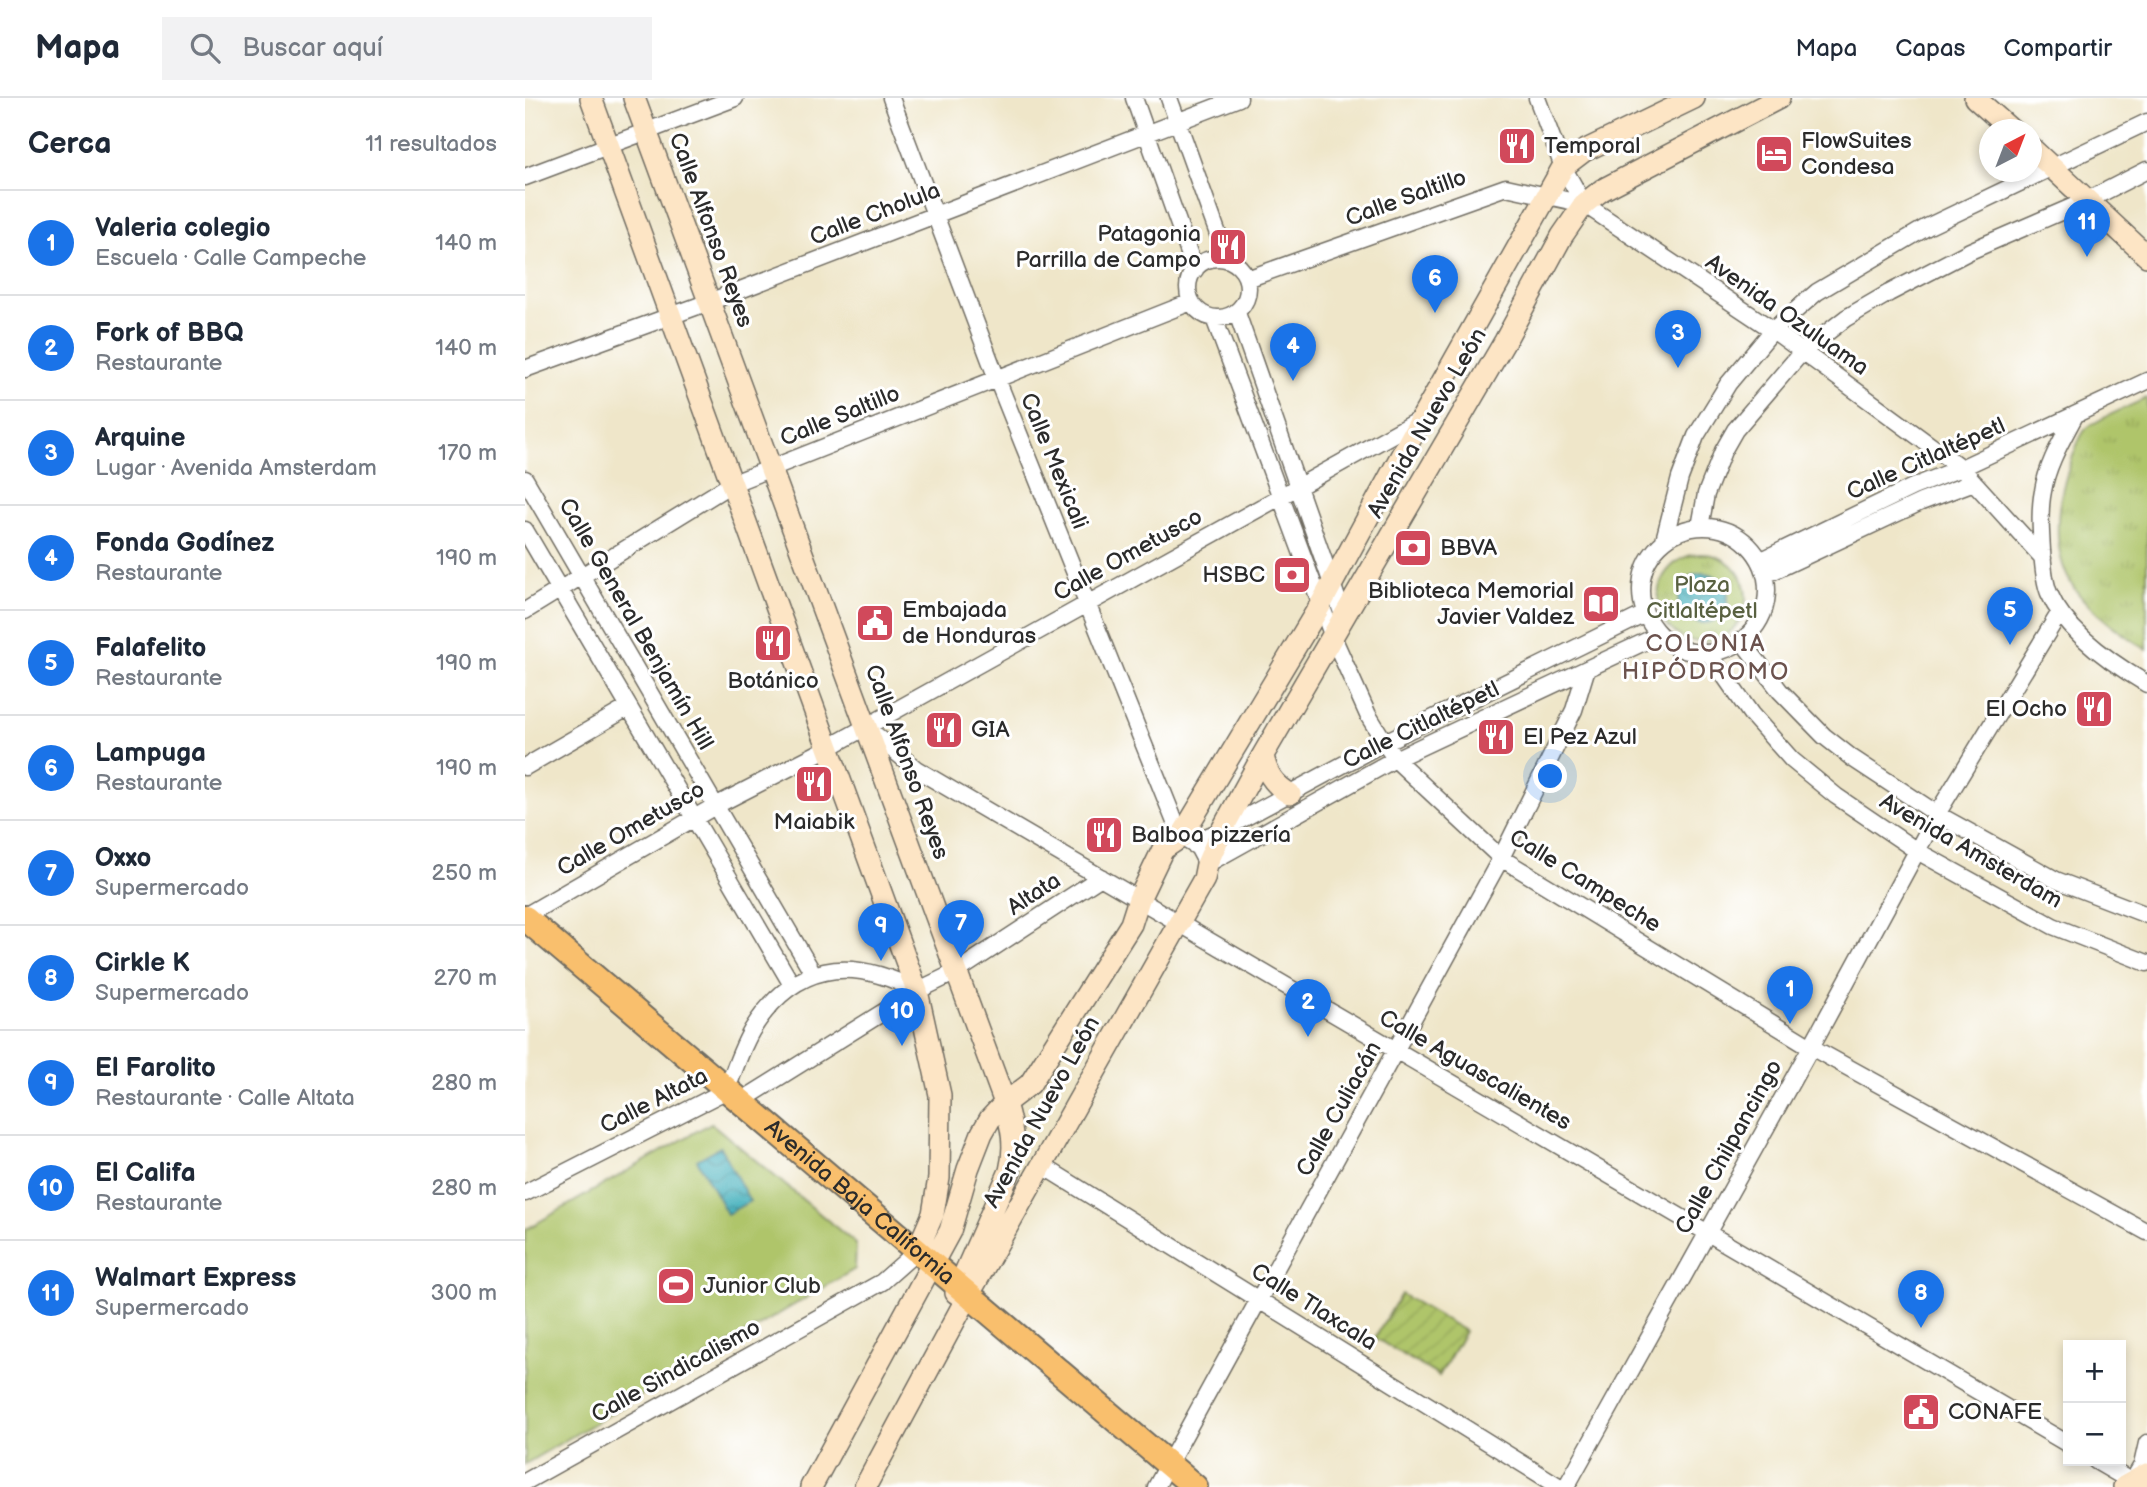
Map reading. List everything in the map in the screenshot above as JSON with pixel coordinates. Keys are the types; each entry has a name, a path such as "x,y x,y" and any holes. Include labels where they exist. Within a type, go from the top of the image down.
{"main road":[{"path":"591,98 917,991 940,1095 939,1178 925,1258"},
{"name":"Calle Alfonso Reyes","path":"634,98 1005,1103 1014,1134 1014,1154 1010,1171 964,1290"},
{"name":"Avenida Nuevo León","path":"811,1487 925,1258 950,1231 968,1169 982,1133 1005,1103 1030,1084 1131,924 1139,899 1163,849 1181,837 1321,604 1563,167 1584,151 1694,98"},
{"name":"Avenida Nuevo León","path":"865,1487 920,1385 964,1290 1043,1166 1204,879 1207,864 1222,830 1263,755 1505,341 1562,236 1584,204 1602,190 1779,98"},
{"path":"1975,98 1999,119"},
{"path":"2042,157 2147,256"},
{"path":"1263,755 1269,775 1282,790 1290,794"},
{"name":"Avenida Baja California","path":"525,917 1195,1487"}],"street":[{"path":"525,177 735,98"},
{"name":"Calle Mexicali","path":"891,98 997,379 1181,837"},
{"path":"1134,98 1195,270"},
{"path":"1169,98 1227,260"},
{"name":"Calle Cholula","path":"525,369 709,302 1239,98"},
{"path":"1537,98 1563,167 1584,204"},
{"path":"1664,540 1679,478 1696,436 1728,384 1773,330 1817,292 1865,261 1927,227 2147,122"},
{"path":"1700,527 1706,494 1723,451 1735,430 1802,352 1846,318 1900,287 1970,251 2088,200 2147,170"},
{"name":"Calle Saltillo","path":"1247,279 1506,187 1584,204"},
{"name":"Avenida Ozuluama","path":"1584,204 1773,330 1961,468 2043,558"},
{"path":"1209,260 1227,260 1235,264 1247,279 1247,298 1237,313 1214,318 1205,315 1191,302 1189,286 1195,270 1209,260"},
{"name":"Calle Saltillo","path":"525,611 731,484 1191,302"},
{"path":"1237,313 1344,618"},
{"name":"Calle Campeche","path":"1214,318 1333,637 1368,715 1395,759 1501,858 1811,1046 2147,1232"},
{"name":"Calle Citlaltépetl","path":"1762,568 1913,487 2074,417 2147,381"},
{"path":"2074,417 2056,453 2043,489 2040,523 2048,592 2060,612 2081,635 2113,663 2147,684"},
{"name":"Calle Ometusco","path":"525,917 715,806 866,727 1422,418"},
{"name":"Calle General Benjamín Hill","path":"525,479 813,973"},
{"name":"Calle Citlaltépetl","path":"1762,568 1974,482"},
{"path":"1913,487 1921,502"},
{"path":"1700,527 1735,535 1749,547 1762,568 1767,594 1763,612 1755,628 1742,641 1709,654 1674,646 1659,635 1645,614 1640,594 1642,574 1650,555 1664,540 1683,530 1700,527"},
{"name":"Calle General Benjamín Hill","path":"525,530 792,985"},
{"name":"Calle Chilpancingo","path":"1566,1487 1937,814 2060,612"},
{"name":"Calle Citlaltépetl","path":"1222,830 1385,742 1645,614"},
{"name":"Calle Citlaltépetl","path":"1207,864 1395,759 1659,635"},
{"name":"Avenida Amsterdam","path":"1742,641 1780,691 1824,736 1851,758 1937,814 2056,880 2147,915"},
{"name":"Avenida Amsterdam","path":"1709,654 1751,715 1793,760 1836,796 1917,852 2053,926 2147,963"},
{"name":"Calle Culiacán","path":"1156,1487 1501,858 1574,710 1586,671"},
{"path":"525,767 629,707"},
{"name":"Calle Aguascalientes","path":"866,727 916,769 2063,1441"},
{"path":"1181,837 1199,839 1222,830"},
{"path":"1181,837 1198,847 1207,864"},
{"name":"Altata","path":"917,991 956,972 1101,877"},
{"name":"Calle Altata","path":"734,1096 752,1030 792,985 813,973 834,970 877,973 917,991"},
{"name":"Calle Altata","path":"525,1193 734,1096 917,991"},
{"name":"Calle Tlaxcala","path":"1043,1166 1560,1487"},
{"name":"Calle Sindicalismo","path":"525,1482 925,1258"},
{"path":"2106,1466 2136,1482 2147,1443"}],"green space":[{"path":"2147,398 2147,650 2105,620 2071,583 2058,543 2058,515 2063,487 2085,430"},
{"name":"Plaza Citlaltépetl","path":"1702,554 1719,558 1733,567 1742,581 1746,598 1742,615 1733,629 1719,638 1702,642 1685,638 1671,629 1662,615 1658,598 1662,581 1671,567 1685,558"},
{"name":"Junior Club","path":"711,1123 856,1244 855,1269 525,1464 525,1230"},
{"path":"1401,1294 1465,1331 1439,1376 1375,1338"}],"water":[{"path":"1703,573 1721,580 1728,598 1721,616 1703,623 1685,616 1678,598 1685,580"},
{"path":"720,1147 750,1201 727,1214 697,1160"}],"place":[{"name":"Temporal","path":"1517,146"},
{"name":"FlowSuites Condesa","path":"1774,154"},
{"name":"Patagonia Parrilla de Campo","path":"1228,247"},
{"name":"Walmart Express","path":"2087,257"},
{"name":"Lampuga","path":"1435,313"},
{"name":"Arquine","path":"1678,368"},
{"name":"Fonda Godínez","path":"1293,381"},
{"name":"BBVA","path":"1413,548"},
{"name":"HSBC","path":"1292,575"},
{"name":"Biblioteca Memorial Javier Valdez","path":"1601,604"},
{"name":"Embajada de Honduras","path":"875,623"},
{"name":"Botánico","path":"773,643"},
{"name":"Falafelito","path":"2010,645"},
{"name":"El Ocho","path":"2094,709"},
{"name":"GIA","path":"944,730"},
{"name":"El Pez Azul","path":"1496,737"},
{"name":"Maiabik","path":"814,784"},
{"name":"Balboa pizzería","path":"1104,835"},
{"name":"Oxxo","path":"961,958"},
{"name":"El Farolito","path":"881,961"},
{"name":"Valeria colegio","path":"1790,1024"},
{"name":"Fork of BBQ","path":"1308,1037"},
{"name":"El Califa","path":"902,1046"},
{"name":"Junior Club","path":"676,1286"},
{"name":"Cirkle K","path":"1921,1328"},
{"name":"CONAFE","path":"1921,1412"}],"district":[{"name":"COLONIA HIPÓDROMO","path":"1706,657"}]}
